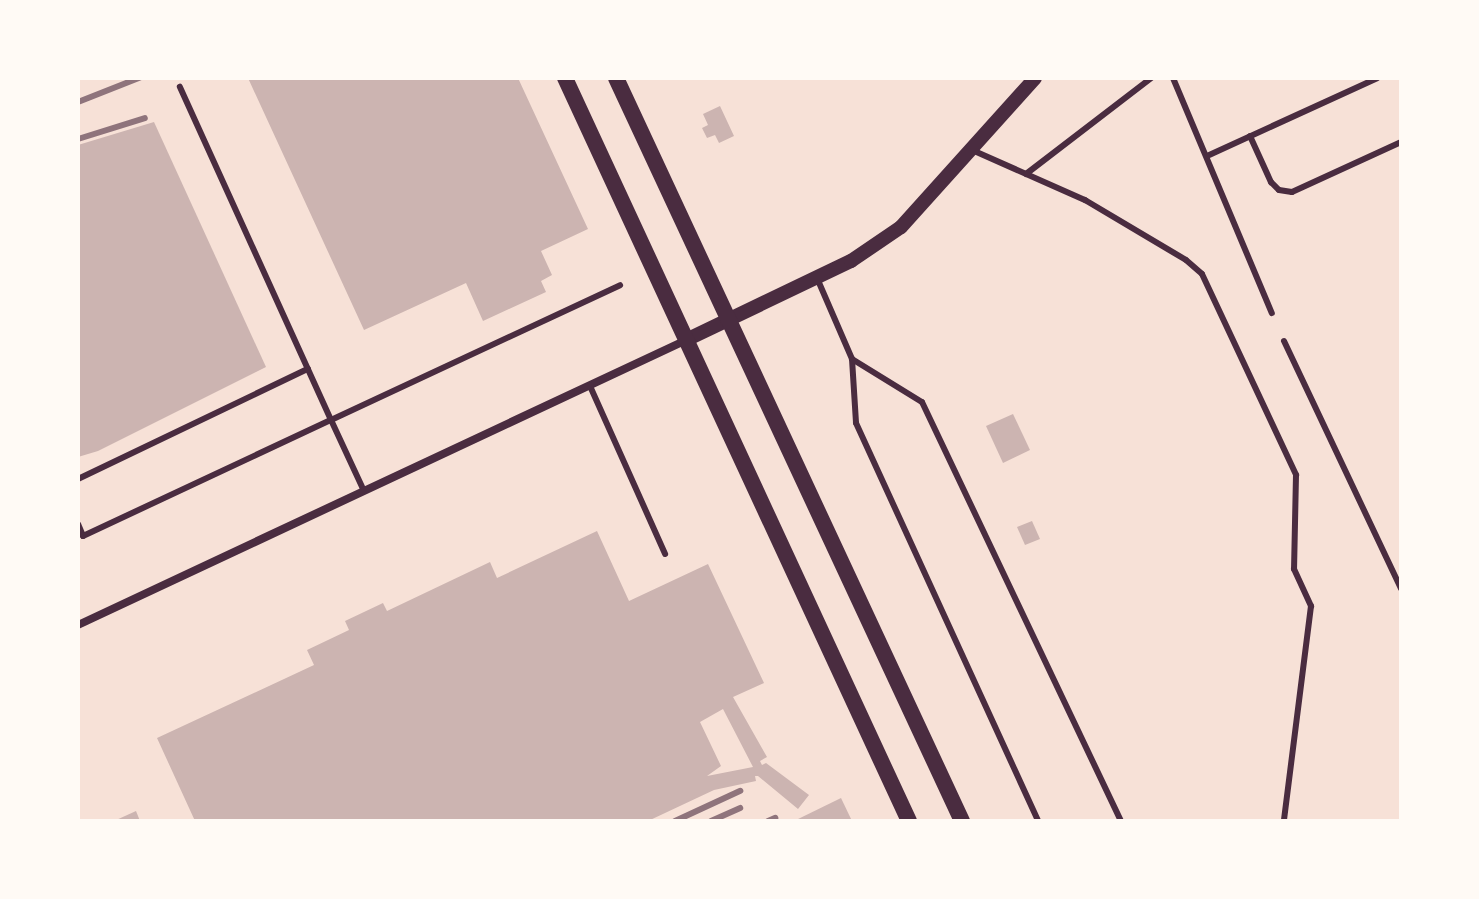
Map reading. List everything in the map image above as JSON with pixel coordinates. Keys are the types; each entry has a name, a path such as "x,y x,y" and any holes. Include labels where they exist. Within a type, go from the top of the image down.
{"main road":[{"path":"565,78 909,821"},
{"path":"616,78 962,821"}],"street":[{"path":"78,625 851,261 901,227 1035,78"}],"lane":[{"path":"1026,174 1151,78"},
{"path":"1173,78 1272,313"},
{"path":"1207,156 1377,78"},
{"path":"180,87 364,491"},
{"path":"1250,136 1271,182 1279,190 1292,192 1401,142"},
{"path":"972,150 1085,200 1186,260 1202,274 1296,475 1294,569 1311,606 1284,821"},
{"path":"817,278 852,359 856,423 1038,821"},
{"path":"78,524 83,536 620,285"},
{"path":"1284,341 1401,589"},
{"path":"852,359 922,402 1121,821"},
{"path":"78,479 308,369"},
{"path":"590,386 665,554"}],"building":[{"path":"248,78 518,78 588,229 541,251 552,275 541,281 546,292 483,321 466,283 364,330"},
{"path":"720,106 734,136 719,143 715,135 707,138 702,128 708,125 703,114"},
{"path":"154,122 266,367 98,451 78,457 78,145"},
{"path":"1013,414 1030,450 1003,463 986,426"},
{"path":"1032,521 1040,539 1025,545 1017,527"},
{"path":"597,531 629,601 708,564 764,683 733,697 767,757 760,761 809,795 798,809 755,776 756,781 714,790 648,821 195,821 157,738 314,665 307,650 349,630 345,621 383,603 387,611 490,562 497,578","holes":["723,709 753,767 707,776 721,766 700,722"]},
{"path":"841,798 852,821 794,821"},
{"path":"136,811 140,821 114,821"}],"railway":[{"path":"78,102 139,78"},
{"path":"78,139 145,118"},
{"path":"675,821 740,791"},
{"path":"711,821 740,808"},
{"path":"768,821 775,818"}]}
